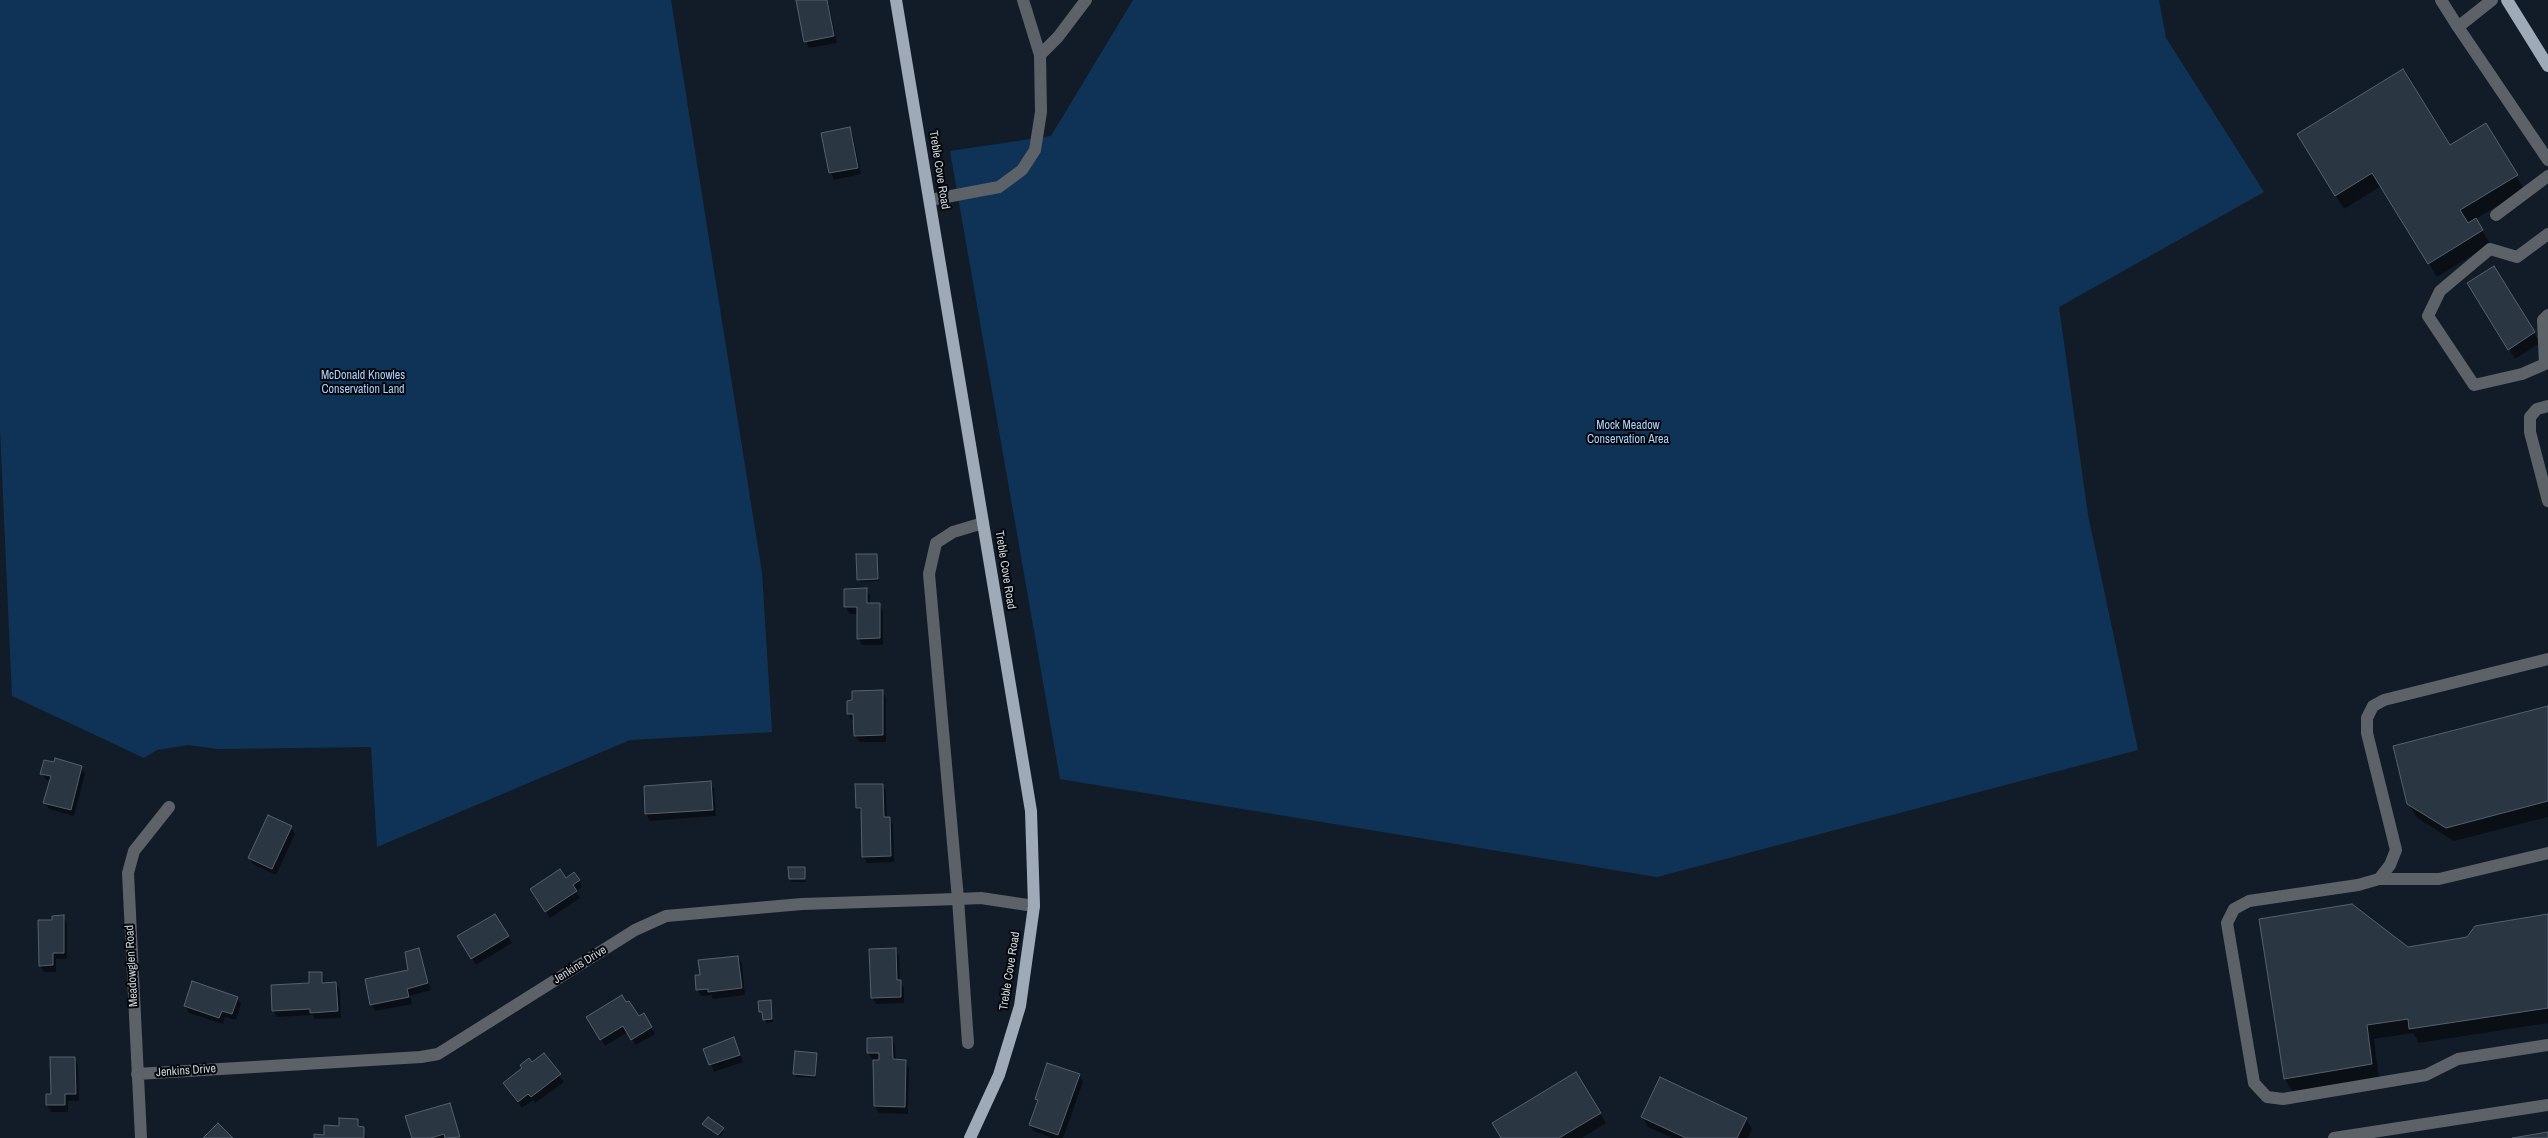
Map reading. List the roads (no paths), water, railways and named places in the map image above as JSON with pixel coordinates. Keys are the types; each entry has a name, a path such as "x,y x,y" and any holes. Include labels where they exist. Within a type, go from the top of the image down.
{"main road":[{"name":"Treble Cove Road","path":"896,0 1031,811 1034,906 1020,1006 999,1075 970,1138"},
{"path":"2507,0 2548,66"}],"street":[{"path":"930,200 999,187 1022,170 1035,150 1041,112 1040,55 1023,0"},
{"path":"1040,55 1058,37 1086,0"},
{"path":"2441,0 2548,160"},
{"path":"2458,27 2492,0"},
{"path":"2496,215 2548,176"},
{"path":"2548,234 2517,257 2490,249 2440,291 2428,316 2474,385 2546,367 2543,320 2548,314"},
{"path":"2548,406 2537,410 2530,417 2548,501"},
{"path":"968,1043 958,899 930,574 936,543 953,532 983,523"},
{"path":"2379,879 2390,865 2396,850 2367,734 2367,718 2373,706 2384,700 2548,659"},
{"name":"Meadowglen Road","path":"140,1138 129,863 134,851 169,807"},
{"path":"2548,853 2440,879 2379,879 2358,885 2249,900 2234,909 2227,923 2254,1083 2267,1097 2283,1099 2426,1074 2458,1059 2548,1045"},
{"name":"Jenkins Drive","path":"137,1074 421,1057 438,1054 636,930 666,916 802,904 981,898 1034,906"},
{"path":"2334,1138 2548,1105"}],"park label":[{"name":"McDonald Knowles Conservation Land","path":"363,383"},
{"name":"Mock Meadow Conservation Area","path":"1628,433"}]}
